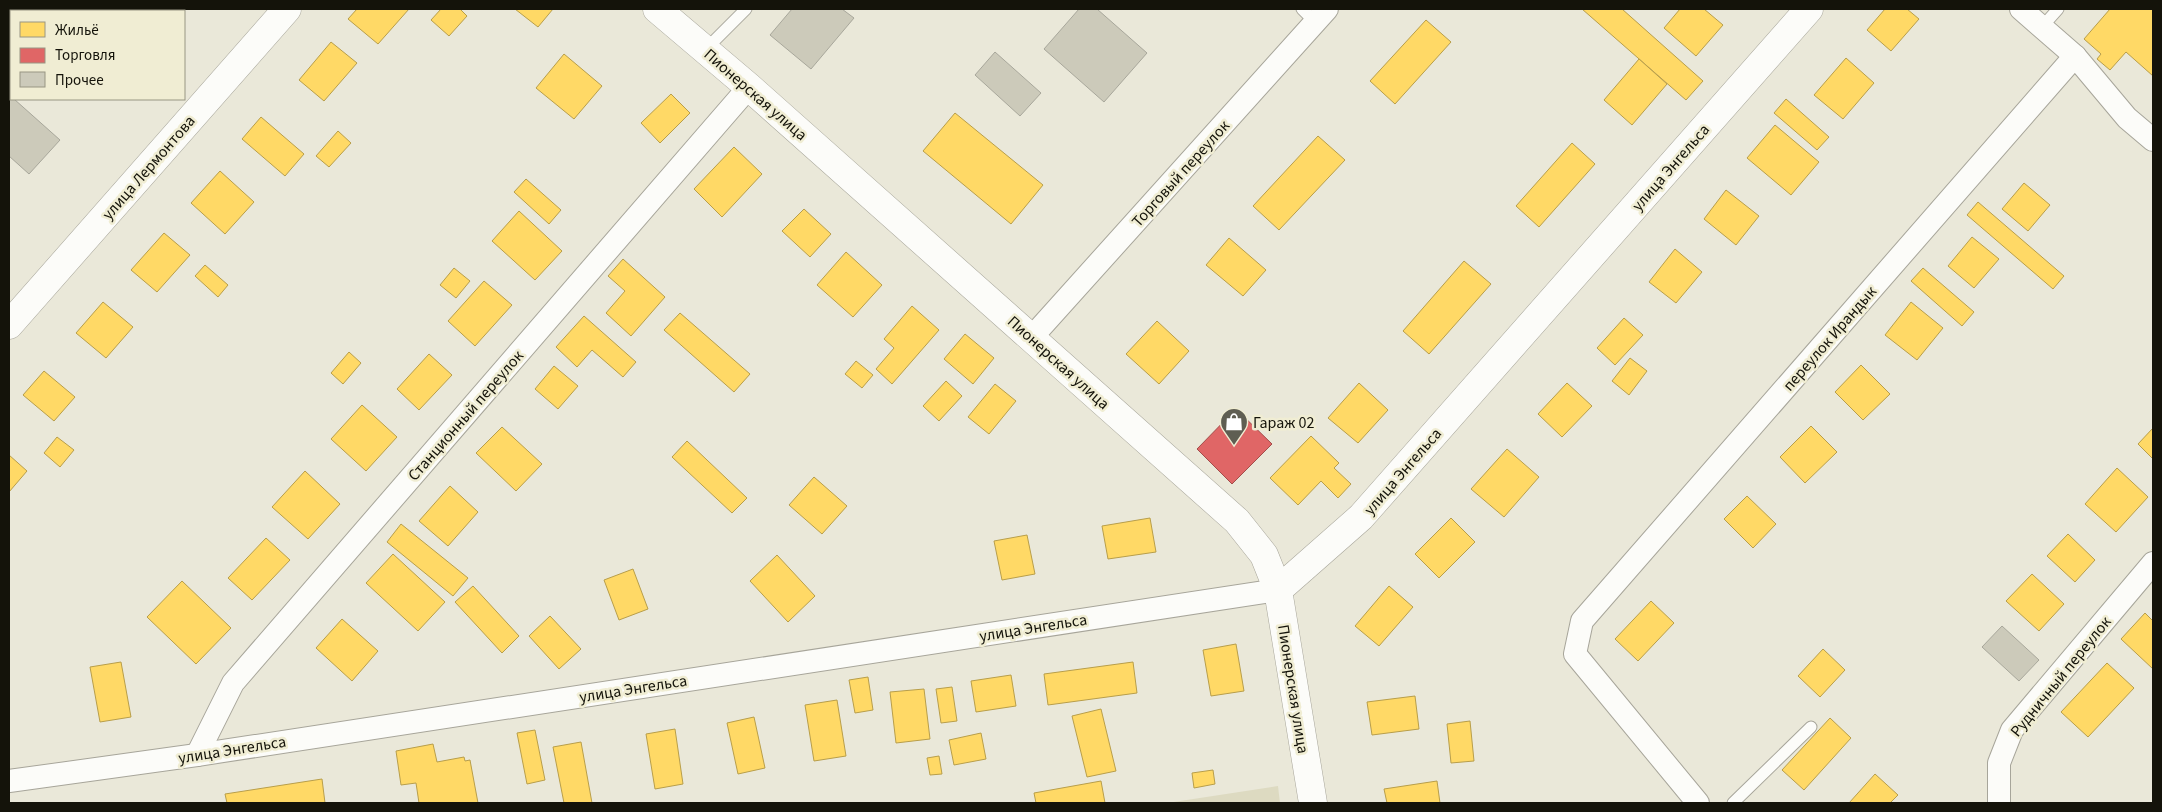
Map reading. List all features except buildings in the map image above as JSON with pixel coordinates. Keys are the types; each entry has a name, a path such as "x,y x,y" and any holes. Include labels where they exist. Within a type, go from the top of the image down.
{"street":[{"name":"улица Лермонтова","path":"9,325 288,9"},
{"name":"Пионерская улица","path":"657,9 706,49 1237,521 1264,555 1278,590 1313,803"},
{"name":"улица Энгельса","path":"9,781 198,755 1278,590 1361,517 1809,9"},
{"path":"2021,9 2075,56 2127,118 2153,140"},
{"name":"Торговый переулок","path":"1032,337 1314,13"},
{"name":"переулок Ирандык","path":"1698,803 1575,654 1582,621 2075,56"},
{"name":"Станционный переулок","path":"198,755 233,683 749,87"},
{"name":"Рудничный переулок","path":"1999,803 2000,763 2012,730 2153,563"}],"lane":[{"path":"706,49 746,9"},
{"path":"2042,27 2058,9"},
{"path":"1733,803 1811,727"}],"shaded area":[{"path":"1278,786 1280,803 1167,803"}],"place":[{"name":"Гараж 02","path":"1234,446"}]}
